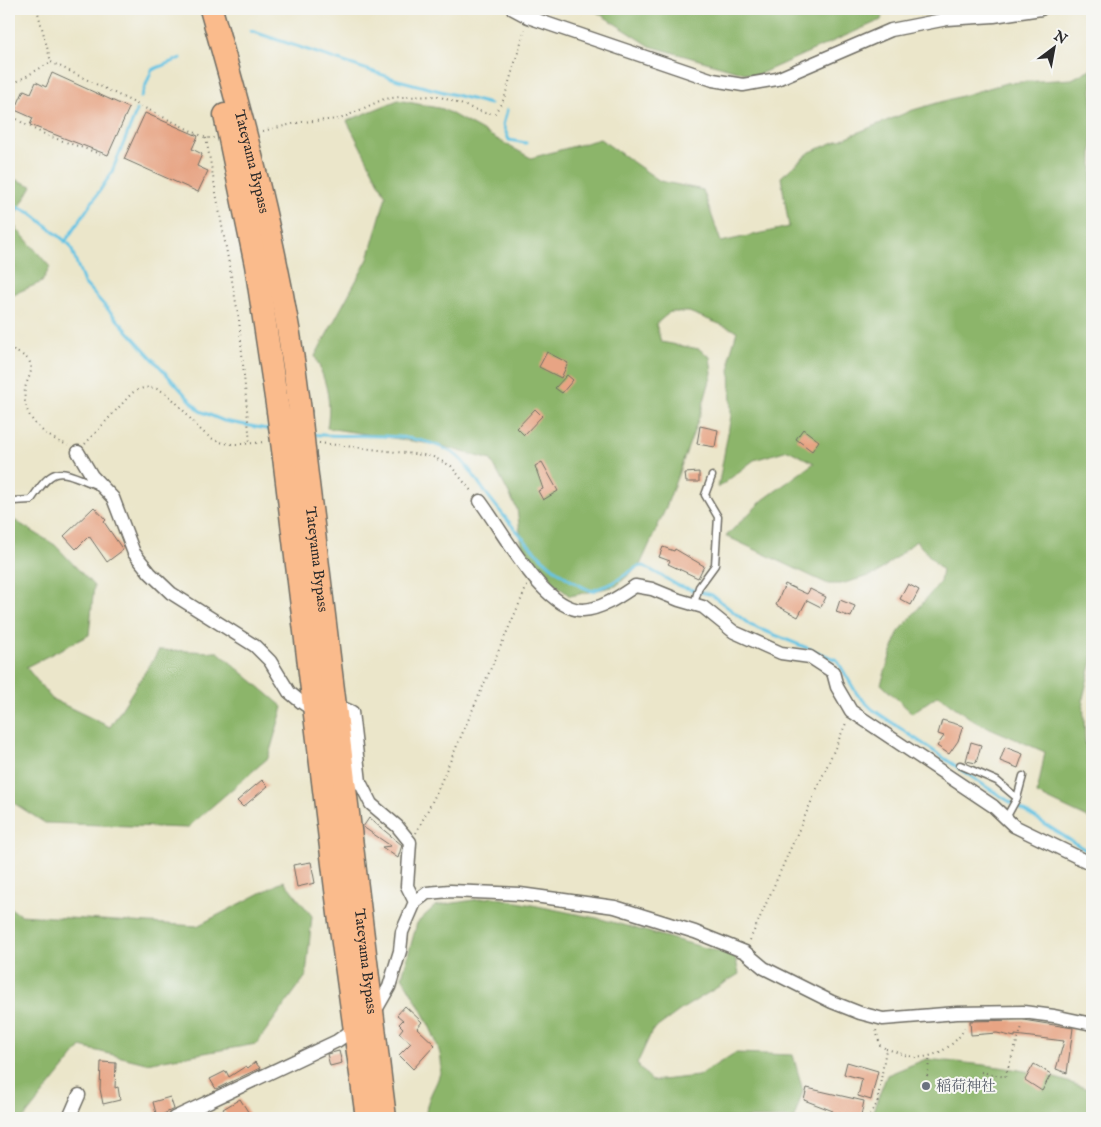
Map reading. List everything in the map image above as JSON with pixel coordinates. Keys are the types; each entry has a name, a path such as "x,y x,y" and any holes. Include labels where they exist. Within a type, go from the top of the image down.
{"highway":[{"name":"Tateyama Bypass","path":"198,9 241,183 258,274 289,411 302,453 324,705 364,1022 385,1118"},
{"name":"Tateyama Bypass","path":"211,9 256,173 277,266 294,358 289,411"},
{"name":"Tateyama Bypass","path":"364,1022 367,1118"}],"street":[{"path":"513,9 528,17 713,80 743,86 777,79 891,30 947,19 994,16 1041,9"},
{"path":"78,452 92,476 113,498 121,514 125,534 134,553 160,584 171,594 256,646 270,661 290,692 301,702 352,712 360,782 371,804 397,826 410,842 407,886 415,902"},
{"path":"480,501 531,577 559,603 571,608 595,608 635,586 695,601 734,632 781,654 810,658 833,672 841,694 851,711 1008,815 1014,826 1092,864"},
{"path":"174,1118 337,1041 364,1022 389,987 400,951 402,932 415,902 427,893 450,891 520,894 615,907 695,932 745,952 764,968 832,1002 878,1018 898,1019 968,1013 1027,1012 1092,1024"},
{"path":"69,1118 79,1095"}],"lane":[{"path":"9,498 13,501 31,500 46,478 64,472 105,489"},
{"path":"695,601 700,587 715,565 718,517 705,495 712,476"},
{"path":"960,765 997,781 1016,800"},
{"path":"1008,815 1016,800 1023,776"},
{"path":"189,1111 202,1118"}],"path":[{"path":"37,9 51,62 206,138 216,138"},
{"path":"264,131 301,122 340,119 384,100 400,96 438,96 485,112 495,113 504,99 528,17"},
{"path":"9,86 51,62"},
{"path":"9,113 42,133 78,148 100,154"},
{"path":"206,138 238,319 250,443"},
{"path":"9,348 30,361 31,366 24,390 34,423 48,437 78,452 132,393 150,386 168,394 201,431 216,441 267,442"},
{"path":"302,453 432,456 451,466 480,501"},
{"path":"410,842 434,798 531,577"},
{"path":"745,952 851,711"},
{"path":"982,1072 1005,1077 1027,1012"},
{"path":"878,1018 876,1038 880,1045 886,1049 914,1058 930,1056 946,1048 962,1035 968,1021 968,1013"},
{"path":"866,1118 876,1104 886,1049"},
{"path":"927,1076 930,1056"}],"green space":[{"path":"592,9 885,9 881,20 755,76 650,46"},
{"path":"1092,68 1092,562 1087,566 1092,572 1092,661 1083,698 1085,740 1092,793 1092,820 1037,794 1045,752 974,721 938,695 912,713 881,684 898,633 940,582 942,570 916,541 876,574 841,584 828,584 726,536 763,500 814,463 788,450 754,460 718,488 731,416 730,355 737,331 689,312 670,312 656,324 661,342 699,349 710,357 712,373 701,412 665,510 640,565 616,586 570,596 534,567 522,547 517,509 491,460 438,445 327,428 329,408 327,391 315,356 368,259 386,196 347,121 398,100 443,109 531,158 600,139 660,181 703,190 721,242 789,227 781,177 810,152 913,110 1006,83 1072,79"},
{"path":"9,177 32,186 11,222 50,267 42,282 9,296"},
{"path":"9,517 55,545 94,586 89,635 26,667 52,699 110,727 159,650 218,652 283,707 268,758 187,828 45,823 9,800"},
{"path":"284,881 312,916 306,976 256,1044 146,1063 81,1047 24,1118 9,1118 9,907 20,915 197,926"},
{"path":"493,897 601,919 735,956 739,974 682,1009 652,1031 637,1064 652,1081 698,1076 735,1053 793,1055 803,1091 794,1118 426,1118 427,1104 439,1075 441,1059 427,1021 402,977 417,923 435,906"},
{"path":"926,1059 1031,1072 1072,1083 1092,1091 1092,1118 870,1118 887,1075"}],"building":[{"path":"52,73 129,108 108,155 30,125 33,118 15,110 24,90 31,93 36,82 46,87"},
{"path":"145,113 198,136 192,149 202,154 197,166 208,171 198,192 124,159"},
{"path":"547,352 568,363 561,378 539,367"},
{"path":"567,375 573,380 562,393 555,388"},
{"path":"535,409 542,416 524,435 517,428"},
{"path":"700,426 718,430 715,447 697,444"},
{"path":"803,429 819,441 812,451 796,439"},
{"path":"542,462 558,491 543,500 538,491 543,489 535,466"},
{"path":"699,472 699,482 686,482 685,473"},
{"path":"94,507 106,520 104,522 123,550 107,562 89,536 76,549 64,536"},
{"path":"663,547 674,551 675,549 704,566 698,578 668,564 670,561 659,557"},
{"path":"785,584 807,594 810,589 826,597 821,607 807,600 798,617 776,605"},
{"path":"908,584 919,590 911,605 900,599"},
{"path":"840,600 855,606 851,617 836,612"},
{"path":"942,720 963,726 958,741 949,754 937,746 944,736 938,734"},
{"path":"971,742 981,745 976,763 966,761"},
{"path":"1005,747 1023,754 1018,768 1000,761"},
{"path":"262,780 268,786 243,807 237,801"},
{"path":"369,818 402,845 398,858 382,847 391,846 363,827"},
{"path":"311,862 315,883 297,887 293,865"},
{"path":"405,1006 422,1022 417,1028 435,1045 413,1069 399,1055 411,1043 399,1033 403,1028 399,1024 403,1020 397,1015"},
{"path":"1023,1020 1073,1028 1067,1073 1056,1069 1064,1041 1015,1035 1015,1037 997,1033 971,1035 970,1021"},
{"path":"339,1051 342,1063 330,1066 327,1054"},
{"path":"101,1062 116,1063 115,1088 118,1087 120,1100 103,1104 100,1089"},
{"path":"255,1062 260,1068 216,1089 210,1079 226,1071 229,1077 246,1066 248,1068"},
{"path":"847,1062 878,1071 871,1100 858,1096 862,1079 844,1074"},
{"path":"1034,1064 1051,1074 1042,1091 1025,1080"},
{"path":"807,1088 864,1101 861,1116 831,1117 833,1111 804,1100"},
{"path":"170,1097 174,1109 157,1117 153,1102"},
{"path":"240,1099 252,1118 228,1118 223,1109"}],"waterway":[{"path":"251,31 398,80 490,104"},
{"path":"141,97 152,70 181,58"},
{"path":"65,242 111,174 137,110"},
{"path":"507,110 503,125 509,140 526,143"},
{"path":"9,204 31,213 70,245 84,283 200,411 224,421 272,430"},
{"path":"310,434 401,437 436,445 453,453 463,462 522,538 548,563 577,584 592,591 613,583 637,567 644,566 679,586 712,595 750,625 837,660 857,694 872,709 985,786 1092,854"}],"place":[{"name":"稲荷神社","path":"926,1086"}]}
